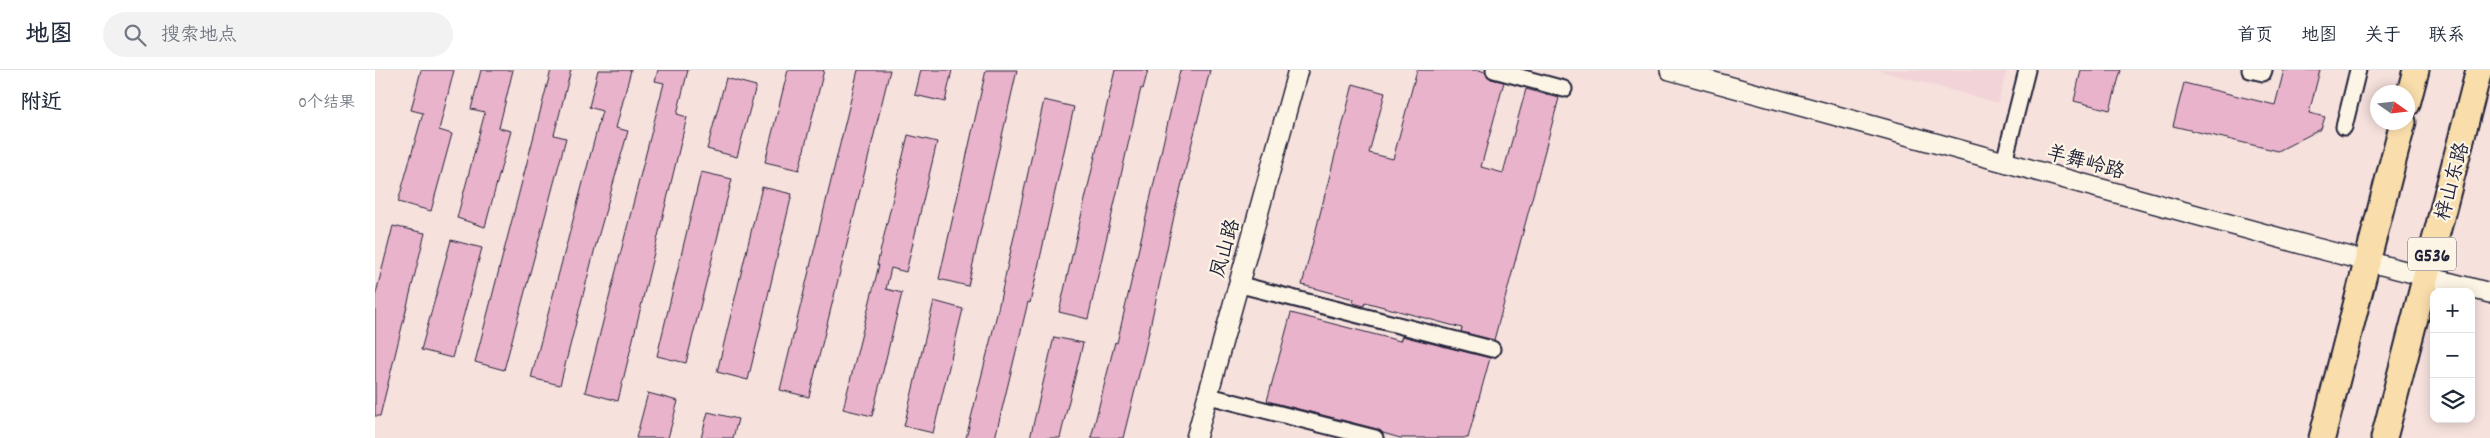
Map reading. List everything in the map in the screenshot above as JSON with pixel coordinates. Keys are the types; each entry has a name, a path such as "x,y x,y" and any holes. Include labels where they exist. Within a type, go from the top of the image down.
{"highway":[{"path":"2412,85 2416,70"},
{"name":"梓山东路","path":"2384,438 2479,70"},
{"path":"2322,438 2401,130"}],"street":[{"name":"凤山路","path":"1196,438 1209,396 1237,284 1298,70"},
{"path":"1494,70 1564,89"},
{"name":"羊舞岭路","path":"1670,70 2490,293"},
{"path":"2004,162 2027,70"},
{"path":"2250,70 2263,73 2264,70"},
{"path":"2343,127 2358,70"},
{"path":"1237,284 1492,349"},
{"path":"1209,396 1375,438"}],"shaded area":[{"path":"1877,70 2007,70 1998,103"}],"building":[{"path":"421,70 454,70 439,130 452,134 431,211 398,202 423,113 411,110"},
{"path":"481,70 513,70 499,128 511,131 485,227 457,218 485,112 471,109"},
{"path":"551,70 571,70 554,135 566,138 504,370 475,362"},
{"path":"598,70 631,70 616,128 628,131 595,248 560,385 531,378 602,111 589,107"},
{"path":"658,70 688,70 677,114 687,117 618,401 585,392 664,83 655,81"},
{"path":"788,70 824,70 799,170 765,162"},
{"path":"858,70 890,70 809,397 780,390"},
{"path":"921,70 952,70 945,102 915,95"},
{"path":"986,70 1017,70 968,286 939,279"},
{"path":"1115,70 1148,70 1143,89 1141,88 1088,319 1059,312"},
{"path":"1180,70 1210,70 1176,207 1145,350 1123,438 1091,438 1115,342 1117,343"},
{"path":"1417,70 1479,70 1485,72 1491,79 1504,82 1481,167 1503,173 1526,89 1559,98 1494,340 1461,332 1462,328 1365,302 1364,306 1353,303 1354,299 1302,285 1353,84 1385,93 1369,153 1393,159"},
{"path":"2081,70 2121,70 2110,110 2074,101"},
{"path":"2284,70 2320,70 2309,113 2325,117 2321,129 2278,151 2173,126 2184,83 2275,105"},
{"path":"726,78 756,86 737,157 707,149"},
{"path":"1044,100 1074,107 1030,303 1028,302 995,438 966,438 996,318"},
{"path":"908,135 937,142 906,272 891,268 886,289 902,293 872,416 843,409 879,265 877,265"},
{"path":"701,172 732,179 686,363 657,356"},
{"path":"762,187 792,194 748,380 717,372"},
{"path":"393,226 425,233 380,416 375,416 375,297"},
{"path":"451,240 482,248 452,358 421,350"},
{"path":"934,301 963,309 933,433 904,426"},
{"path":"1291,313 1400,341 1402,336 1490,358 1468,438 1400,438 1383,433 1377,429 1267,401"},
{"path":"1054,337 1083,343 1060,438 1030,438"},
{"path":"648,393 678,401 668,438 636,438"},
{"path":"708,412 738,419 733,438 701,438"}]}
